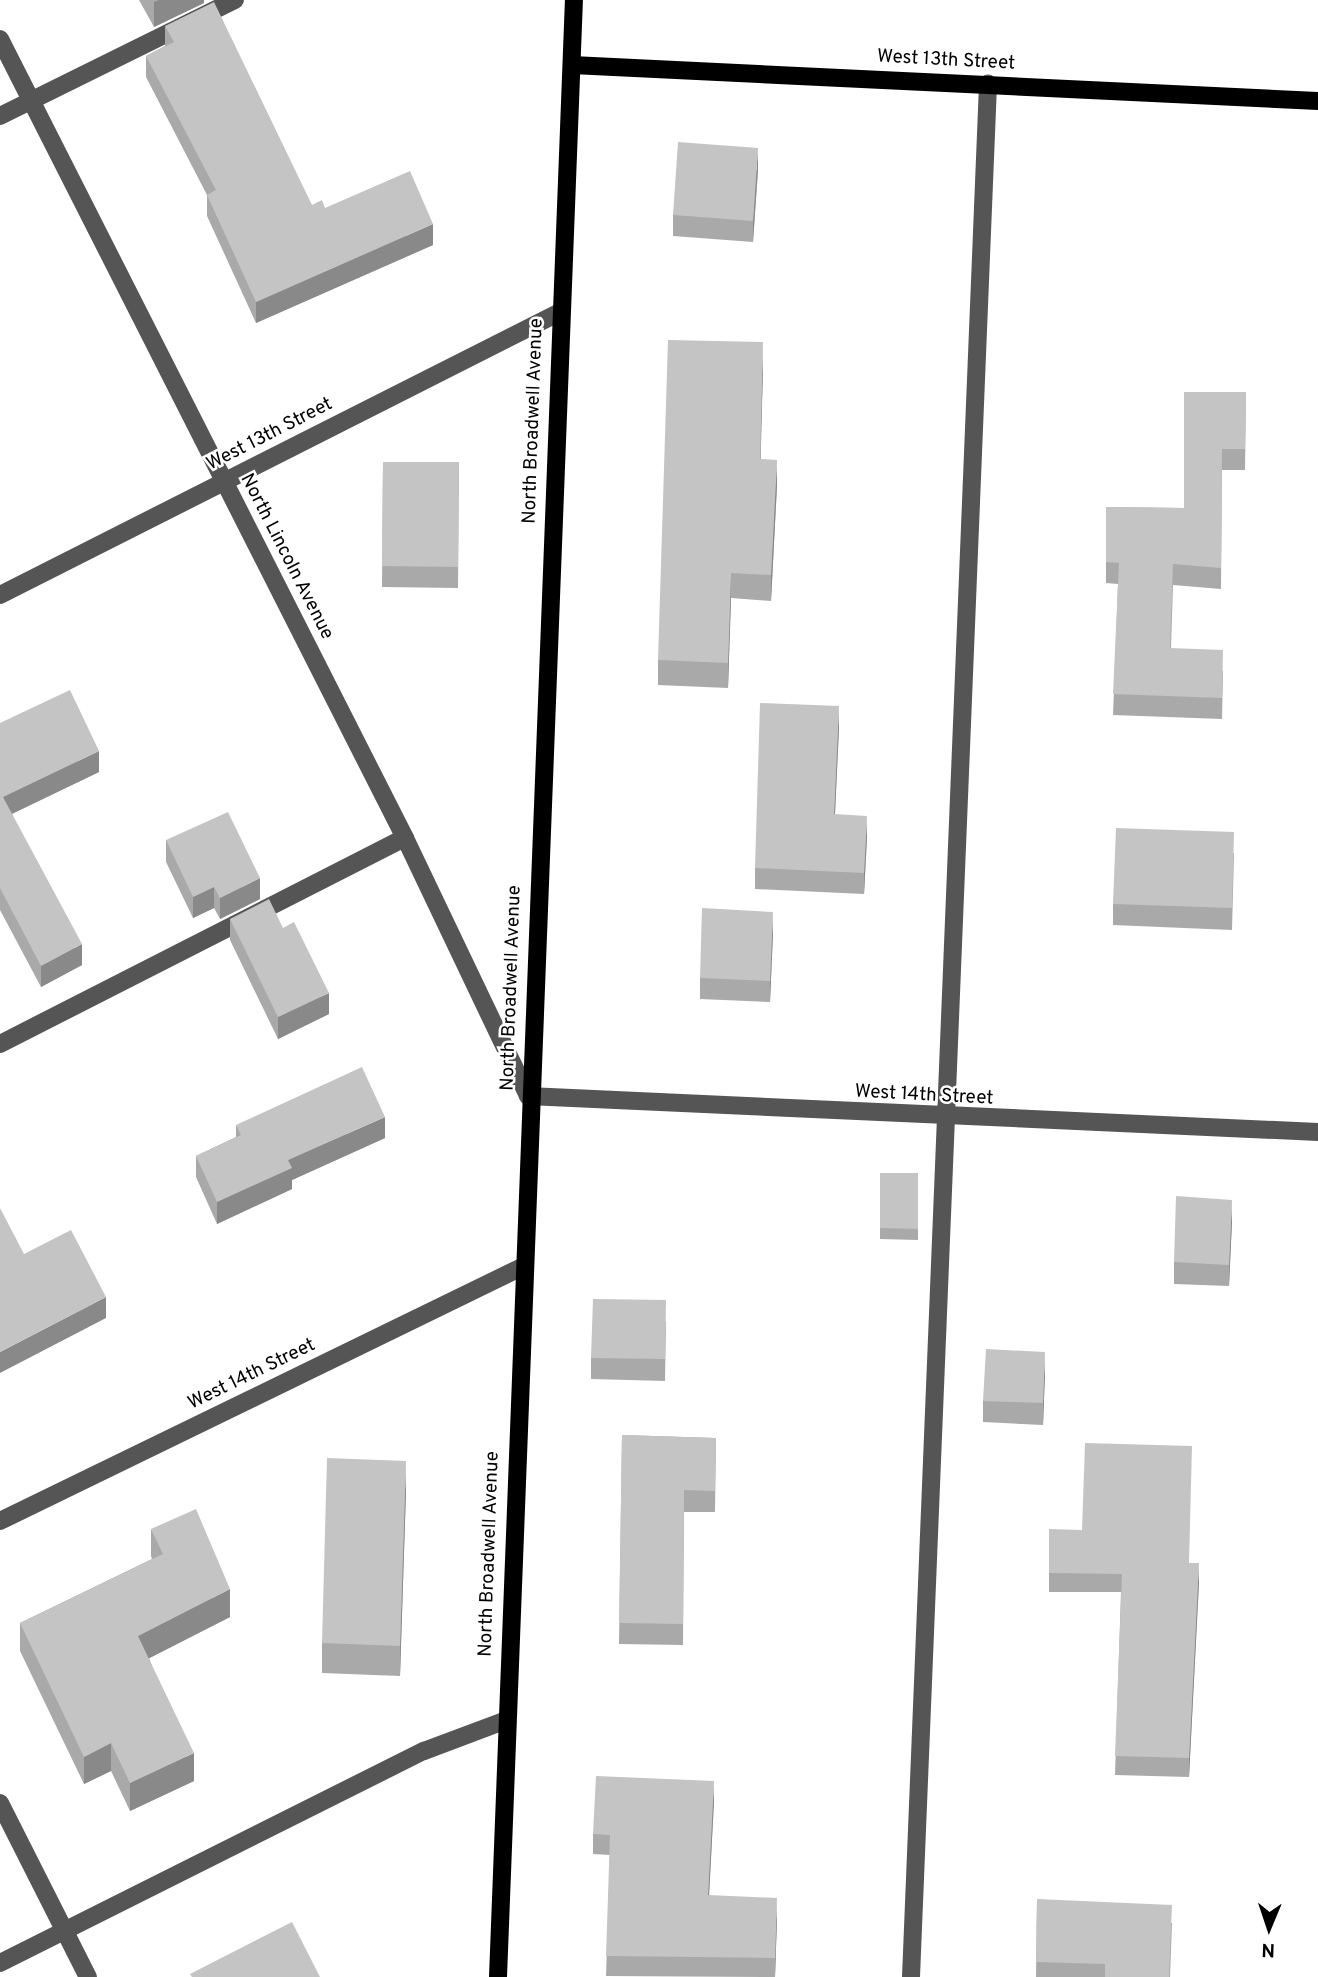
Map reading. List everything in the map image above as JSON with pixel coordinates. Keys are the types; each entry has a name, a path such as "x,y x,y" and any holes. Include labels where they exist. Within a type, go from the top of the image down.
{"main road":[{"name":"North Broadwell Avenue","path":"498,1977 504,1721 573,0"},
{"name":"West 13th Street","path":"572,65 1318,101"}],"street":[{"path":"0,116 234,0"},
{"name":"North Lincoln Avenue","path":"0,39 405,838 528,1096"},
{"path":"911,1977 988,84"},
{"name":"West 13th Street","path":"0,595 560,312"},
{"path":"0,1044 405,838"},
{"name":"West 14th Street","path":"528,1096 944,1118 1318,1132"},
{"name":"West 14th Street","path":"0,1521 522,1267"},
{"path":"0,1963 424,1751 504,1721"},
{"path":"0,1803 88,1977"}],"building":[{"path":"214,2 312,205 322,200 325,208 410,171 433,224 256,302 207,195 216,190 146,56 174,42 165,26"},
{"path":"678,142 758,148 753,221 673,215"},
{"path":"668,340 763,342 760,459 777,460 771,575 731,573 728,663 658,660"},
{"path":"1184,392 1246,392 1245,449 1222,449 1221,568 1173,564 1170,648 1223,650 1222,698 1113,694 1119,563 1106,562 1106,507 1184,508"},
{"path":"383,462 459,462 458,567 382,566"},
{"path":"70,690 99,751 3,797 82,944 41,966 0,888 0,723"},
{"path":"760,703 839,706 834,814 867,816 864,873 755,868"},
{"path":"228,812 260,878 220,898 214,887 193,897 166,840"},
{"path":"1116,828 1234,832 1232,908 1113,904"},
{"path":"269,899 283,928 294,922 329,993 278,1017 230,919"},
{"path":"702,908 773,912 770,981 700,978"},
{"path":"362,1067 385,1117 288,1160 292,1168 217,1202 196,1156 241,1135 236,1125"},
{"path":"880,1173 918,1173 918,1229 880,1228"},
{"path":"1176,1196 1232,1200 1229,1265 1174,1262"},
{"path":"0,1208 24,1254 71,1230 106,1297 0,1352"},
{"path":"593,1299 666,1300 665,1359 591,1358"},
{"path":"986,1349 1045,1352 1043,1403 983,1401"},
{"path":"622,1435 716,1438 715,1491 684,1490 683,1624 619,1623"},
{"path":"1085,1443 1192,1446 1189,1563 1199,1563 1189,1758 1115,1756 1122,1574 1049,1573 1049,1529 1082,1530"},
{"path":"327,1458 406,1461 400,1646 322,1643"},
{"path":"196,1509 230,1589 138,1636 194,1753 130,1783 111,1743 84,1757 20,1623 163,1554 151,1529"},
{"path":"596,1776 714,1781 708,1895 777,1898 775,1958 606,1956 610,1835 593,1834"},
{"path":"1037,1899 1172,1905 1169,1977 1105,1977 1105,1964 1036,1962"},
{"path":"292,1922 320,1977 192,1977 190,1974"}]}
